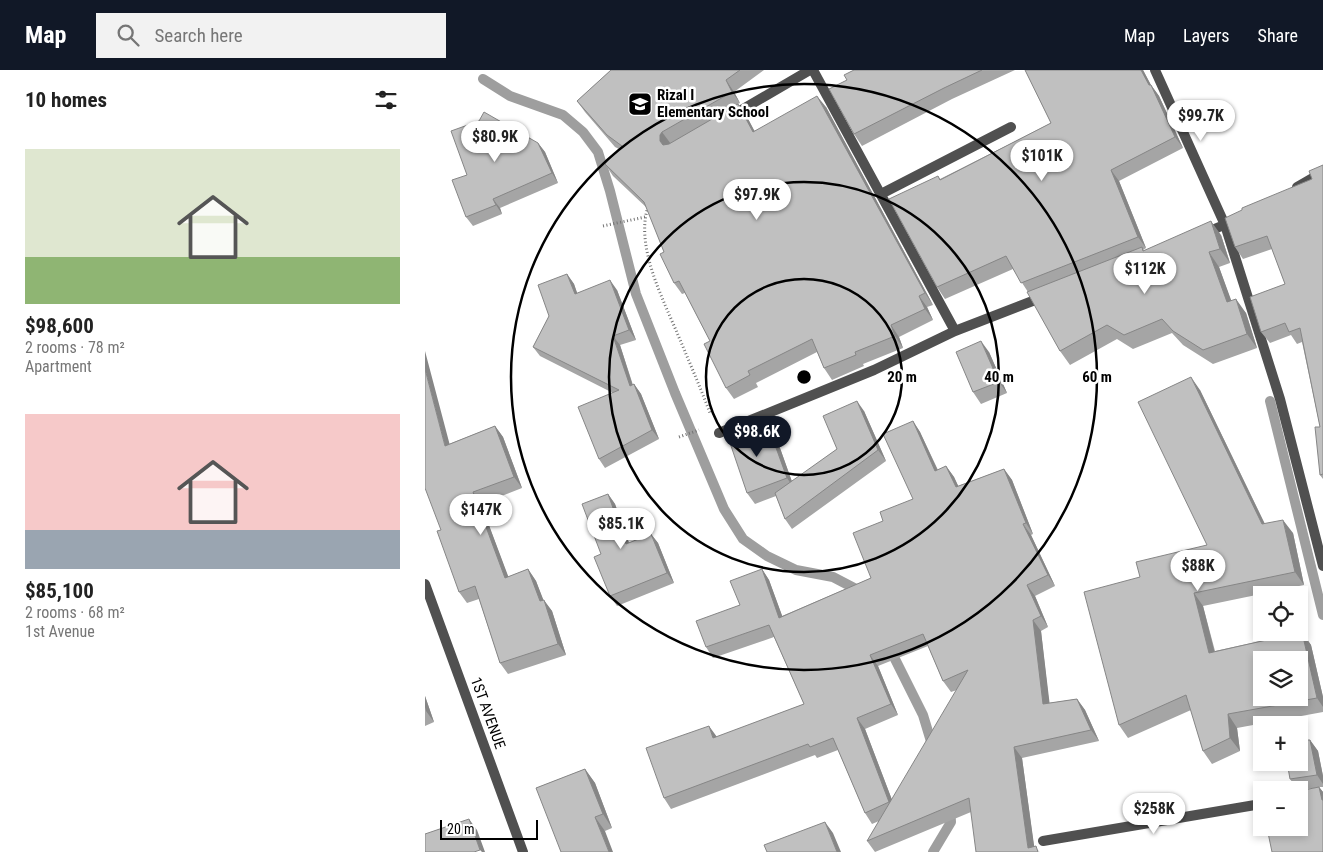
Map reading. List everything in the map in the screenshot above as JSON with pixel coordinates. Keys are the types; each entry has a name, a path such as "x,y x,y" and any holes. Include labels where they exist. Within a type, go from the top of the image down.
{"street":[{"path":"725,120 810,70"},
{"path":"813,70 955,331"},
{"path":"1155,70 1225,225 1280,399 1323,566"},
{"path":"881,194 1011,127"},
{"path":"1291,190 1323,172"},
{"path":"1197,236 1225,225 1250,212"},
{"path":"719,433 792,405 873,370 955,331 1049,294"},
{"name":"1ST AVENUE","path":"425,584 523,852"},
{"path":"1043,841 1253,805"}],"path":[{"path":"650,203 645,217 645,239 650,263 658,288 719,433"},
{"path":"603,226 645,217"},
{"path":"679,438 706,427"}],"building":[{"path":"611,70 740,70 726,80 732,92 662,132 660,141 663,145 669,144 738,104 753,132 817,96 925,293 919,296 925,309 891,325 895,336 855,352 856,355 824,368 812,339 748,371 750,375 726,388 704,344 710,341 679,281 674,283 660,254 664,252 644,202 605,164 622,146 607,135 577,101"},
{"path":"854,70 982,70 854,134 829,89 847,80 844,75"},
{"path":"1025,70 1141,70 1149,85 1151,85 1175,137 1111,170 1138,237 1021,283 1006,256 937,287 889,199 938,176 940,180 1051,123"},
{"path":"484,112 538,143 552,173 493,199 496,205 466,217 452,180 467,175 451,131 479,121"},
{"path":"1323,165 1323,474 1320,475 1315,427 1320,427 1300,328 1289,332 1285,323 1261,332 1250,297 1285,284 1267,236 1235,247 1225,218 1242,210 1242,208 1312,179 1309,171"},
{"path":"1211,221 1220,249 1209,252 1227,302 1236,299 1247,334 1203,350 1173,331 1162,319 1124,335 1107,325 1060,351 1027,292 1142,247 1143,251"},
{"path":"567,274 575,294 610,280 629,330 613,336 630,386 634,384 652,430 599,459 578,407 619,390 533,347 549,316 538,285"},
{"path":"981,341 999,382 973,392 956,352"},
{"path":"425,369 445,446 495,426 514,477 473,492 505,578 528,569 540,601 544,600 558,644 500,663 475,586 459,592 437,531 441,530 425,488"},
{"path":"1191,377 1262,524 1283,520 1295,572 1194,593 1209,653 1262,641 1304,641 1306,651 1253,651 1253,706 1272,706 1228,714 1230,738 1203,751 1186,695 1119,725 1084,592 1140,577 1136,562 1207,545 1138,402"},
{"path":"857,401 878,450 785,519 775,493 837,449 823,416"},
{"path":"913,421 935,471 946,466 956,487 1004,469 1026,523 1023,524 1048,575 1027,585 1041,616 1033,620 1043,704 1077,699 1091,730 1014,747 1028,848 1036,846 1038,852 976,852 969,798 867,841 968,670 943,681 923,634 870,655 891,704 857,718 889,802 865,813 833,738 810,747 808,744 664,798 646,748 709,726 713,738 804,704 769,625 706,647 696,621 740,605 730,581 762,569 779,618 871,578 853,533 883,521 880,512 913,499 883,434"},
{"path":"767,423 787,478 747,493 728,437"},
{"path":"608,494 626,544 651,534 667,573 610,596 594,557 601,554 582,504"},
{"path":"1308,658 1317,698 1308,700"},
{"path":"1308,740 1310,740 1317,775 1290,779 1289,771 1308,771"},
{"path":"585,769 603,814 595,817 609,852 561,852 536,788"},
{"path":"1319,787 1323,800 1323,852 1272,852 1269,836 1308,836 1308,789"},
{"path":"469,819 480,850 474,852 425,852 425,834"},
{"path":"825,822 837,852 767,852 764,845"}],"waterway":[{"path":"483,79 510,96 563,115 583,132 598,152 610,191 636,294 724,509 743,539 767,556 796,570 833,577 856,589 859,595"},
{"path":"1270,401 1323,615"},
{"path":"889,647 923,715 933,748"},
{"path":"933,852 951,822 950,807"}],"place":[{"name":"Rizal I Elementary School","path":"640,104"}]}
